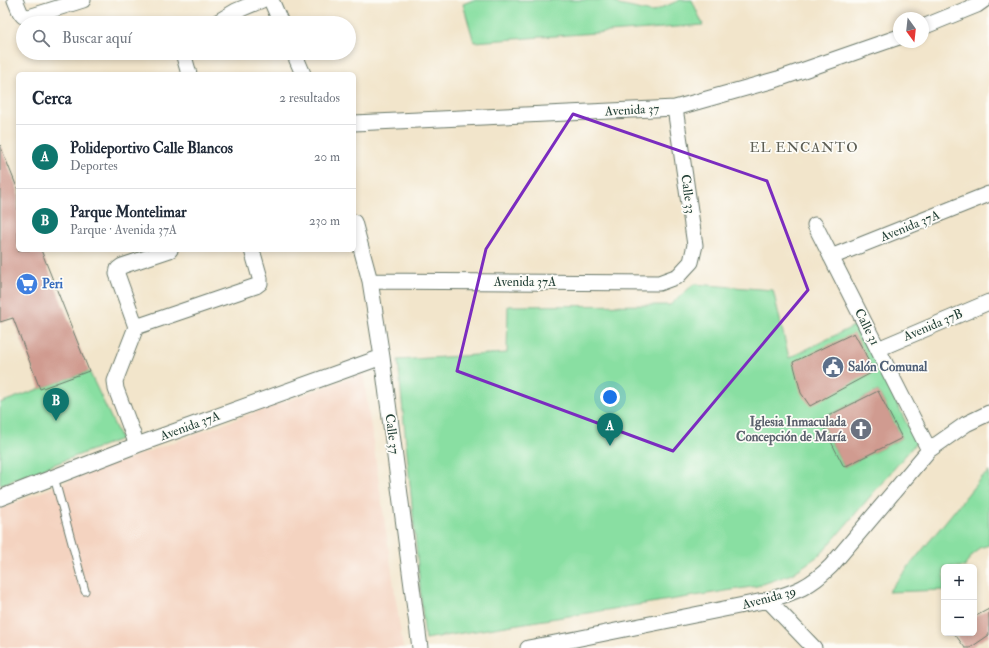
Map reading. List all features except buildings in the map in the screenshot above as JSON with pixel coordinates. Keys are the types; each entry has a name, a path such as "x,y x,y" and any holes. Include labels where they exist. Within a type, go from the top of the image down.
{"street":[{"path":"16,0 23,16"},
{"path":"32,16 83,0"},
{"path":"228,16 262,0"},
{"path":"271,0 278,16"},
{"path":"929,25 977,5 984,0"},
{"name":"Avenida 37","path":"356,123 675,108 778,79 893,39"},
{"path":"184,60 186,72"},
{"path":"297,60 302,72"},
{"name":"Calle 33","path":"675,108 695,245 691,262 678,276"},
{"name":"Avenida 37A","path":"831,257 989,194"},
{"name":"Calle 31","path":"815,225 929,450"},
{"name":"Calle 37","path":"356,229 370,281 382,357 420,648"},
{"path":"137,445 116,389 115,381 136,327 117,274 118,269 122,266 164,252"},
{"path":"136,327 256,286 260,283 260,278 253,252"},
{"name":"Avenida 37A","path":"370,281 659,284 678,276"},
{"name":"Avenida 37B","path":"878,349 989,302"},
{"name":"Avenida 37A","path":"0,498 137,445 382,357"},
{"name":"Avenida 39","path":"528,648 574,644 768,600 806,588 819,579 831,566 929,450 966,424 989,413"},
{"path":"768,600 814,648"}],"lane":[{"path":"54,477 85,591"}],"highlighted area":[{"path":"573,114 767,181 808,290 673,451 457,371 486,249"}],"shaded area":[{"path":"363,373 403,648 0,648 0,509 76,478"}],"green space":[{"path":"473,0 613,0 619,5 652,12 680,0 692,0 703,25 474,42 463,4"},
{"path":"694,284 773,290 789,358 858,324 916,443 821,554 792,574 757,586 425,639 398,360 507,353 508,306 670,305","holes":["878,391 902,438 844,467 820,420"]},
{"path":"89,371 121,439 0,485 0,403"},
{"path":"989,472 989,545 979,548 966,564 941,564 941,590 888,592 981,478"}],"place":[{"name":"Peri","path":"27,284"},
{"name":"Salón Comunal","path":"833,367"},
{"name":"Parque Montelimar","path":"56,421"},
{"name":"Iglesia Inmaculada Concepción de María","path":"861,429"},
{"name":"Polideportivo Calle Blancos","path":"610,446"}],"district":[{"name":"EL ENCANTO","path":"804,147"}]}
